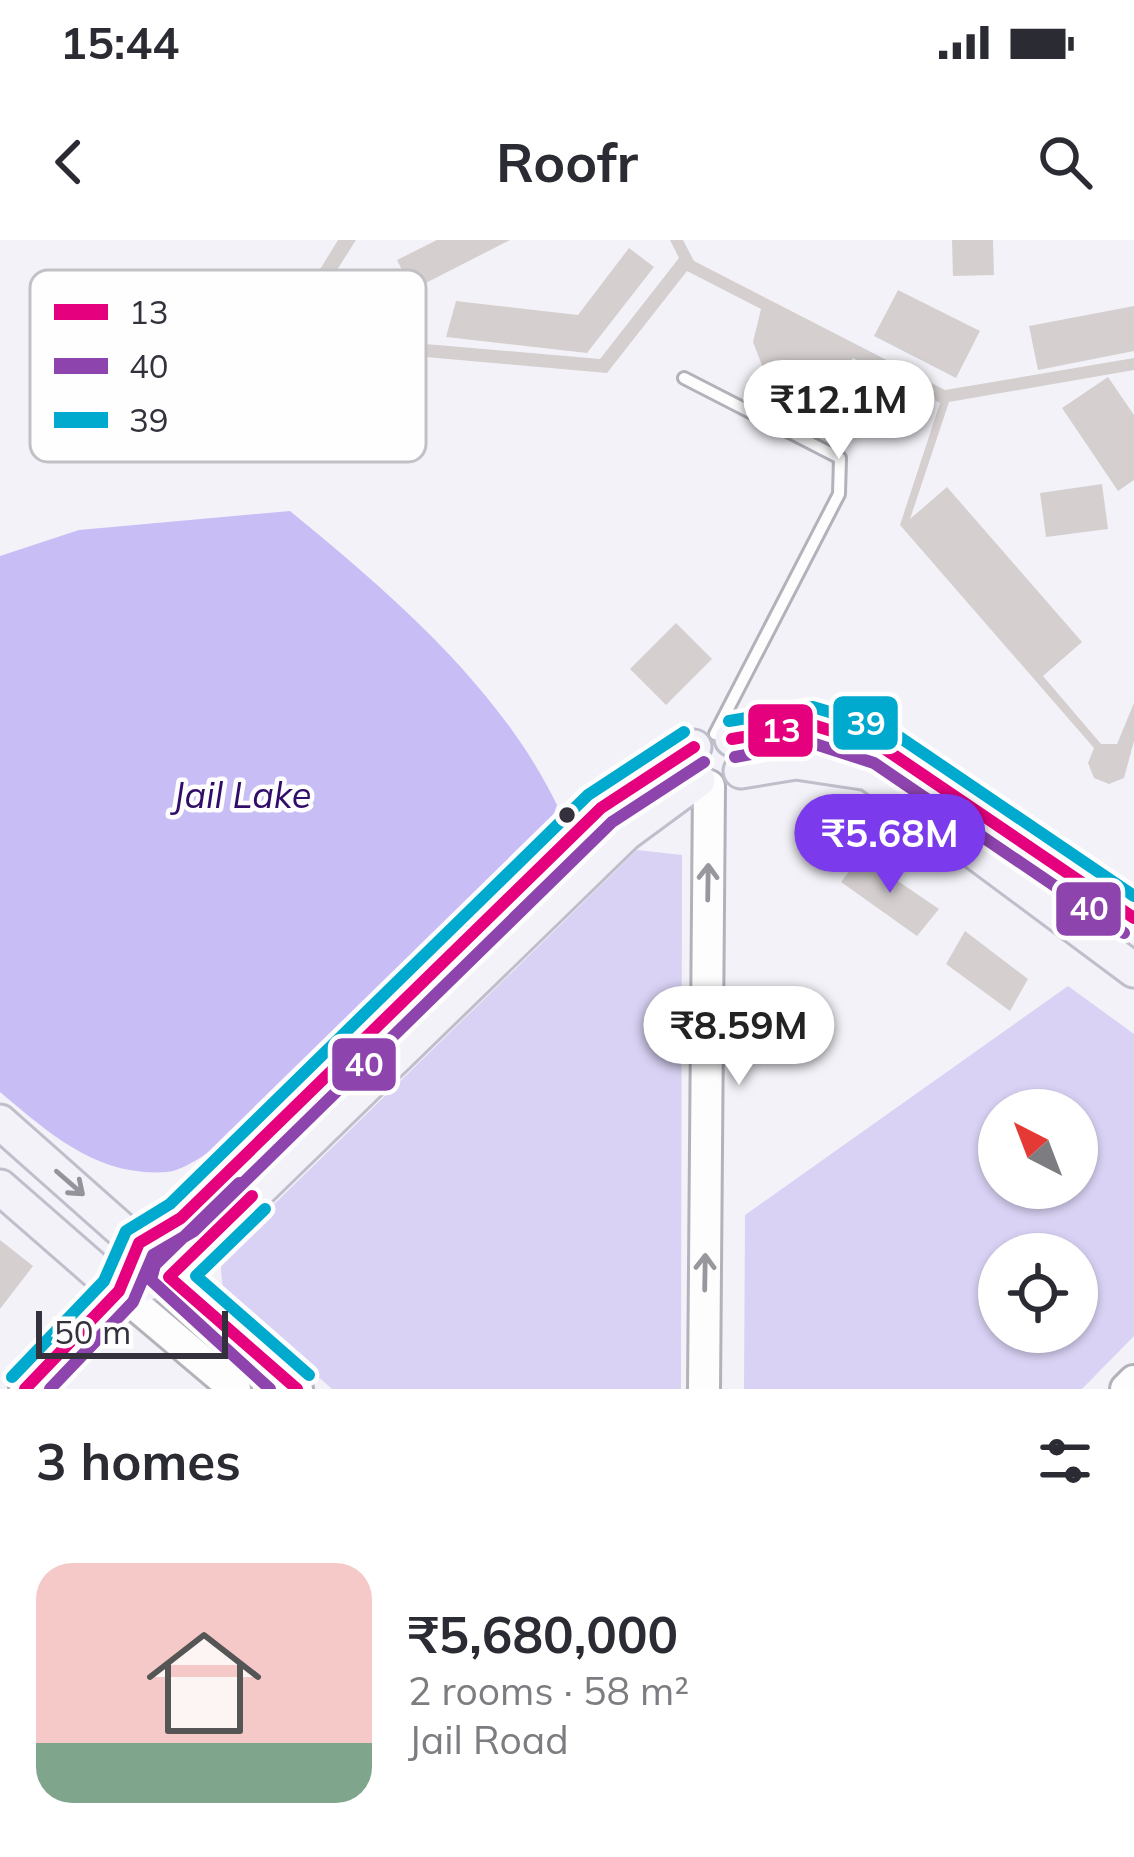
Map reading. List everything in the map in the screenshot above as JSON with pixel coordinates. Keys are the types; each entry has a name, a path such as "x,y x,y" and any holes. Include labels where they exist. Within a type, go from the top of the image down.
{"main road":[{"path":"25,1389 119,1291 139,1244 182,1218 601,808 813,725 881,748 1134,917"},
{"path":"704,1389 715,760"},
{"path":"119,1291 170,1277 626,833 715,760 796,762 869,773 1134,970"},
{"path":"0,1122 297,1389"},
{"path":"0,1187 235,1389"},
{"path":"1126,1389 1134,1381"}],"lane":[{"path":"684,378 840,458 839,494 715,760"}],"shaded area":[{"path":"637,850 682,855 681,1389 332,1389 223,1292 220,1257"},
{"path":"1068,986 1134,1034 1134,1336 1082,1389 744,1389 745,1215"}],"water":[{"name":"Jail Lake","path":"290,511 403,609 473,681 505,720 557,805 543,844 356,1027 243,1127 198,1159 167,1172 118,1168 76,1150 0,1092 0,556 79,530"}],"building":[{"path":"338,240 356,240 337,270 320,270"},
{"path":"437,240 510,240 426,283 426,270 402,270 397,260"},
{"path":"670,240 683,240 694,261 945,390 1134,358 1134,370 949,402 910,519 947,487 1082,642 1043,676 1101,744 1117,744 1134,703 1134,741 1124,778 1109,784 1094,778 1088,763 1094,748 900,525 940,403 853,358 836,380 810,389 785,385 763,368 753,342 761,309 687,271 607,373 426,357 426,344 600,359 679,258"},
{"path":"952,240 993,240 994,275 953,276"},
{"path":"629,248 654,267 587,353 446,337 456,301 578,315"},
{"path":"898,290 980,331 956,378 874,336"},
{"path":"1134,306 1134,351 1038,370 1029,326"},
{"path":"1108,377 1134,415 1134,480 1118,491 1062,408"},
{"path":"1102,484 1108,529 1046,537 1040,493"},
{"path":"676,623 712,659 666,705 630,669"},
{"path":"861,856 939,909 917,936 841,882"},
{"path":"965,931 1028,979 1010,1011 946,964"},
{"path":"0,1240 33,1266 0,1309"}],"transit line":[{"name":"39","path":"729,721 813,707 889,730 1134,896"},
{"name":"13","path":"732,739 813,725 882,747 1134,918"},
{"name":"39","path":"12,1377 104,1281 126,1231 170,1204 588,795 684,732"},
{"name":"40","path":"735,757 812,743 874,763 1124,933"},
{"name":"13","path":"25,1389 119,1291 139,1243 181,1218 601,808 694,747"},
{"name":"40","path":"50,1389 133,1302 153,1255 194,1231 612,822 704,762"},
{"name":"40","path":"239,1183 155,1265 151,1280 270,1389"},
{"name":"13","path":"252,1196 169,1277 297,1389"},
{"name":"39","path":"265,1209 196,1276 309,1375"}]}
